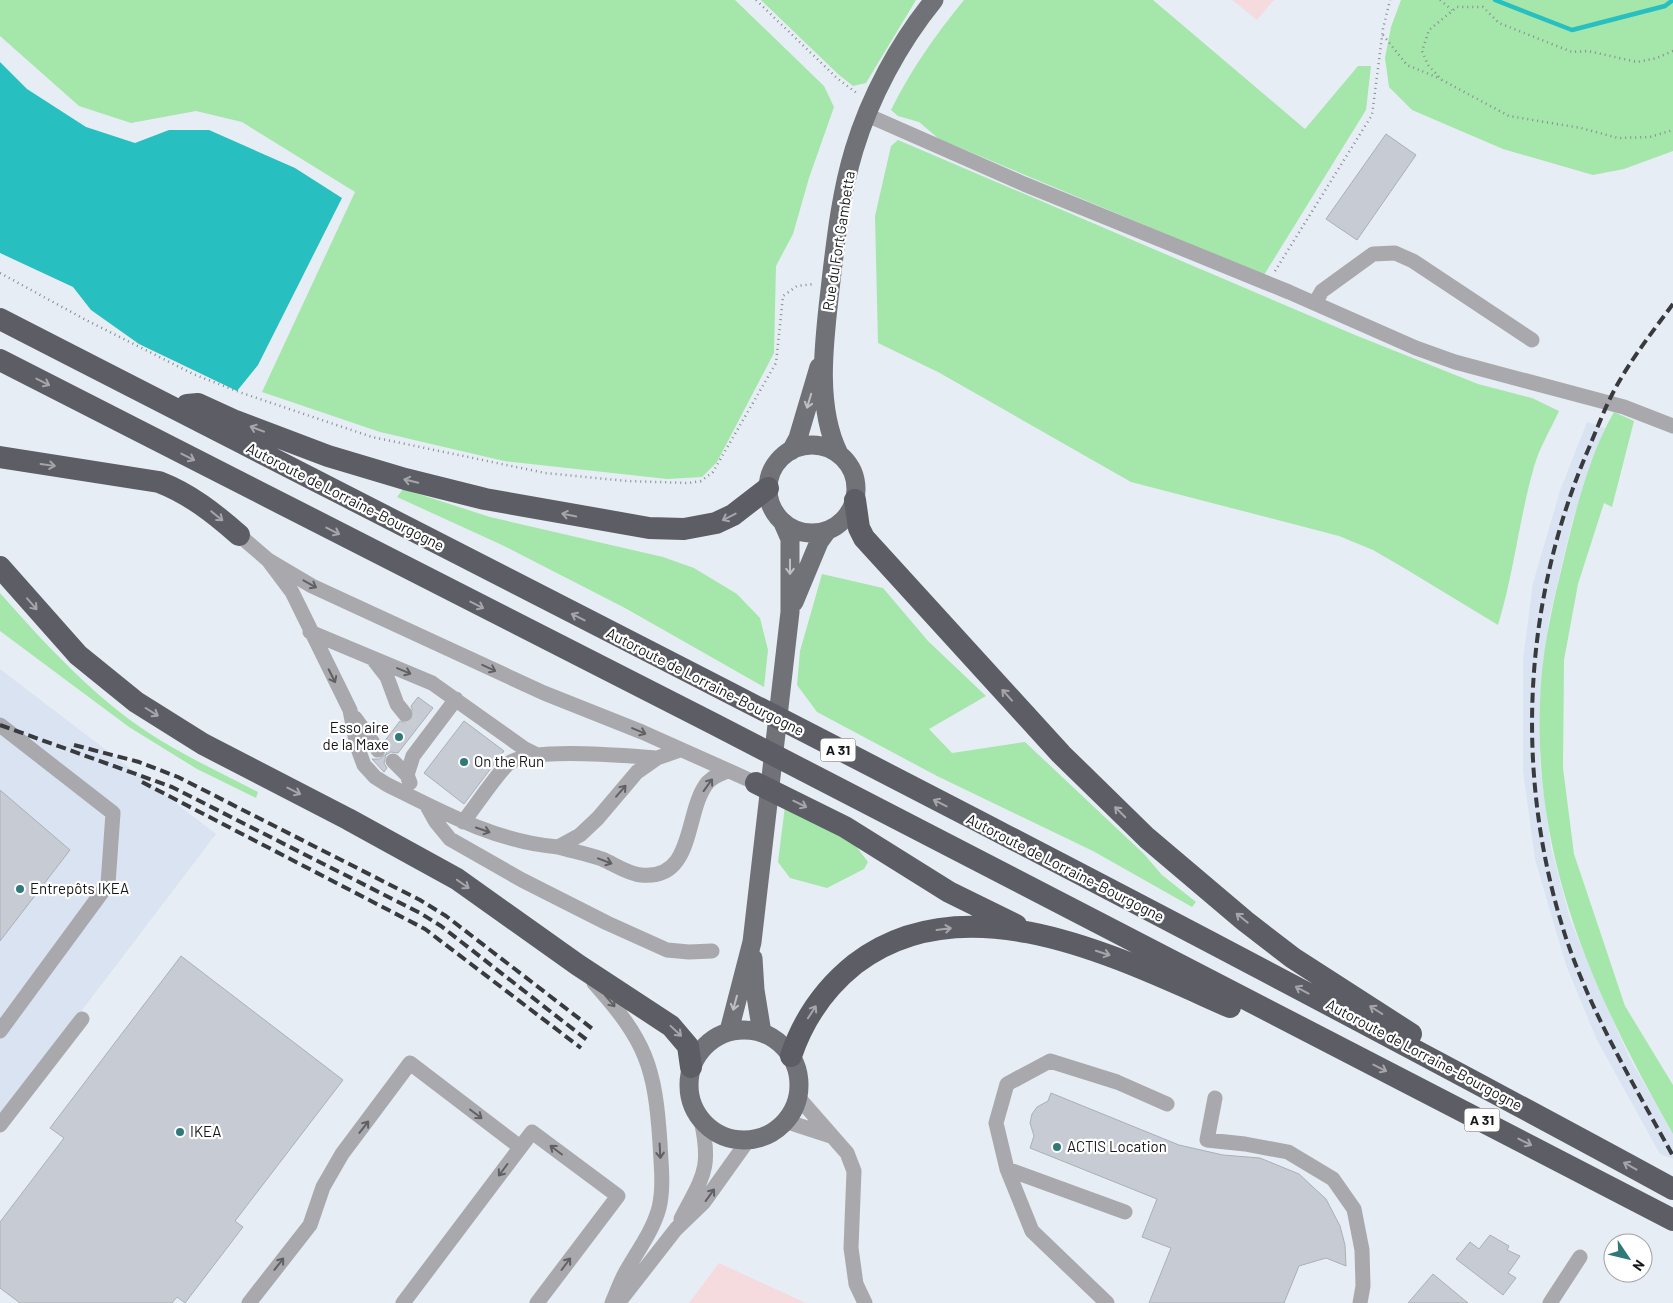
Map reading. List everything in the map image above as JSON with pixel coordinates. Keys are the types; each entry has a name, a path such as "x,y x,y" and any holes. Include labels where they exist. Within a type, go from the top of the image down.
{"highway":[{"name":"Autoroute de Lorraine-Bourgogne","path":"0,319 1441,1063 1673,1189"},
{"name":"Autoroute de Lorraine-Bourgogne","path":"0,360 714,724 1673,1220"},
{"path":"170,406 198,404 233,420 319,453 405,479 485,499 649,528 700,527 716,523 733,515 768,488"},
{"path":"0,457 159,482 181,490 201,503 240,534"},
{"path":"855,500 859,528 864,538 1061,754 1146,838 1293,958 1406,1029 1441,1063"},
{"path":"0,567 78,655 136,702 203,744 436,867 578,965 628,996 682,1036 691,1053 692,1067"},
{"path":"762,791 845,827 949,892 1029,932 1124,960 1246,1014 1290,1022"},
{"path":"791,1056 795,1041 812,1012 830,987 871,952 897,939 940,930 964,927 1029,932"}],"main road":[{"name":"Rue du Fort Gambetta","path":"839,454 831,438 826,414 823,354 836,241 845,187 854,150 869,110 890,67 934,0"},
{"name":"Rue du Fort Gambetta","path":"791,451 798,438 823,354"},
{"path":"762,1032 755,990 752,942 762,791 783,677 790,612 790,539 783,523 775,513 770,501 768,488 771,473 779,460 791,451 803,446 816,445 828,448 839,454 848,463 857,487 855,500 849,514 840,524 827,531 812,534 797,531 783,523"},
{"path":"790,612 819,542 827,531"},
{"path":"728,1032 752,942"},
{"path":"745,1030 762,1032 778,1042 791,1056 796,1068 797,1096 793,1109 785,1121 768,1133 749,1139 723,1136 701,1120 690,1095 692,1067 700,1051 713,1039 728,1032 745,1030"}],"street":[{"path":"869,110 1024,184 1268,283 1416,348 1455,362 1599,399 1673,426"},
{"path":"1315,303 1322,291 1373,254 1395,253 1413,261 1532,340"},
{"path":"240,534 268,560 292,592 350,710 370,742 378,750"},
{"path":"268,560 312,586 544,693 642,732 728,771 762,791"},
{"path":"310,632 432,683 525,749 539,756"},
{"path":"372,658 387,677 397,704 405,714"},
{"path":"407,775 413,756 426,729 456,699"},
{"path":"350,710 357,746 364,765 380,781 484,831 558,847 601,859 641,875 655,874 669,869 680,857 687,842 698,801 707,783 715,776 728,771"},
{"path":"0,725 113,813 108,884 0,1031"},
{"path":"558,847 580,835 598,818 638,772 657,758 680,750"},
{"path":"463,822 508,764 520,757 588,754 657,758"},
{"path":"393,760 407,775 421,802 450,840 607,924 666,950 712,951"},
{"path":"578,965 614,1006 631,1030 651,1070 657,1100 662,1184 659,1208 651,1228 626,1270 612,1303"},
{"path":"0,1124 82,1019"},
{"path":"1107,1303 1032,1231 1007,1169 996,1123 1006,1084 1050,1061 1117,1082 1167,1104"},
{"path":"249,1303 310,1225 323,1187 342,1154 410,1064 520,1147"},
{"path":"797,1096 847,1153 854,1170 851,1248 856,1284 865,1303"},
{"path":"1215,1098 1207,1140 1245,1144 1288,1152 1333,1179 1354,1209 1362,1250 1363,1286 1360,1303"},
{"path":"676,1229 706,1168 708,1148 701,1120"},
{"path":"785,1121 833,1136"},
{"path":"403,1303 532,1132 618,1196 537,1303"},
{"path":"618,1303 676,1229 704,1202 749,1139"},
{"path":"1007,1169 1125,1212"},
{"path":"1550,1303 1580,1257"}],"path":[{"path":"756,0 869,110"},
{"path":"1268,283 1372,115 1383,34 1390,0"},
{"path":"1440,0 1452,10"},
{"path":"1442,80 1428,65 1422,51 1428,30 1457,7 1483,7 1499,23 1572,52 1588,51 1637,62 1658,58 1673,51"},
{"path":"1383,34 1407,65 1442,80 1509,116 1581,128 1618,138 1650,137 1673,130"},
{"path":"0,273 86,320 193,374 242,393 372,437 545,473 627,480 688,482 702,481 713,472 776,363 784,296 797,286 814,284"}],"shaded area":[{"path":"1232,0 1274,0 1257,20"},
{"path":"1587,422 1605,428 1572,522 1549,619 1540,701 1540,764 1551,848 1570,919 1630,1059 1673,1134 1673,1159 1660,1154 1597,1040 1566,965 1535,859 1523,770 1523,660 1533,583 1560,491"},
{"path":"0,669 216,834 0,1118"},
{"path":"719,1263 806,1303 689,1303"}],"green space":[{"path":"0,0 735,0 824,86 834,107 809,178 793,234 776,266 774,353 717,462 702,477 667,479 504,461 380,432 262,392 355,192 242,122 196,111 131,123 79,106 0,36"},
{"path":"761,0 916,0 866,83 853,86"},
{"path":"964,0 1153,0 1305,129 1358,66 1371,66 1366,110 1264,275 939,139 919,122 898,116 891,110 906,81 924,53"},
{"path":"1401,0 1673,0 1673,151 1624,169 1593,175 1503,149 1412,110 1389,87 1385,58 1391,27"},
{"path":"898,140 1355,335 1478,384 1532,398 1559,411 1534,467 1498,625 1373,550 1339,536 1131,482 938,372 878,343 875,216 891,146"},
{"path":"1614,412 1634,421 1612,507 1604,503 1578,584 1564,660 1563,768 1574,854 1625,1006 1673,1085 1673,1134 1618,1032 1575,928 1559,874 1547,819 1541,762 1541,686 1544,651 1550,617 1571,529 1589,467"},
{"path":"403,489 490,517 663,557 694,568 737,594 760,618 768,650 764,687 625,608 502,545 397,497"},
{"path":"822,574 883,588 928,641 986,696 929,729 952,753 1025,742 1144,854 1162,875 1196,902 1192,907 1093,851 937,776 817,712 797,685 800,651"},
{"path":"0,593 55,653 116,709 160,740 258,792 256,798 197,769 129,727 0,631"},
{"path":"785,806 852,841 868,862 864,869 827,888 790,878 778,862"}],"water":[{"path":"0,62 27,89 86,127 135,143 169,130 209,130 295,168 342,198 258,365 237,391 139,344 91,310 73,287 0,253"}],"building":[{"path":"1386,134 1416,155 1357,240 1326,219"},
{"name":"Esso aire de la Maxe","path":"418,697 433,708 398,753 391,752 386,755 384,763 387,768 384,772 372,759 379,759 386,754 387,749 384,742 400,721 406,723 411,721 414,713 411,706"},
{"name":"On the Run","path":"464,721 504,751 464,804 424,773"},
{"name":"Entrepôts IKEA","path":"0,790 70,850 0,941"},
{"name":"IKEA","path":"181,956 343,1080 235,1221 243,1227 185,1303 177,1297 172,1303 20,1303 0,1288 0,1222 64,1138 50,1128"},
{"path":"1051,1093 1179,1145 1223,1155 1260,1158 1299,1174 1326,1199 1340,1226 1345,1245 1346,1266 1326,1258 1299,1266 1284,1303 1149,1303 1171,1248 1142,1237 1157,1199 1030,1148 1034,1136 1030,1123 1032,1114 1037,1107 1048,1101"},
{"path":"1490,1235 1509,1246 1507,1250 1520,1256 1508,1273 1516,1278 1503,1295 1456,1259 1470,1242 1479,1249"},
{"path":"1433,1274 1468,1303 1408,1303"}],"waterway":[{"path":"1495,0 1572,30 1665,6 1673,0"}],"tunnel":[{"path":"405,714 420,724"}],"railway":[{"path":"1673,304 1636,355 1612,395 1588,450 1566,509 1549,569 1538,630 1533,692 1533,754 1538,816 1549,877 1566,938 1576,967 1601,1022 1673,1156"},
{"path":"0,725 172,787 420,913 441,926 587,1040"},
{"path":"74,745 139,762 178,777 420,900 446,916 594,1030"},
{"path":"142,782 425,929 581,1048"}],"place":[{"name":"Esso aire de la Maxe","path":"399,737"},
{"name":"On the Run","path":"464,762"},
{"name":"Entrepôts IKEA","path":"20,889"},
{"name":"IKEA","path":"180,1132"},
{"name":"ACTIS Location","path":"1057,1147"}]}
